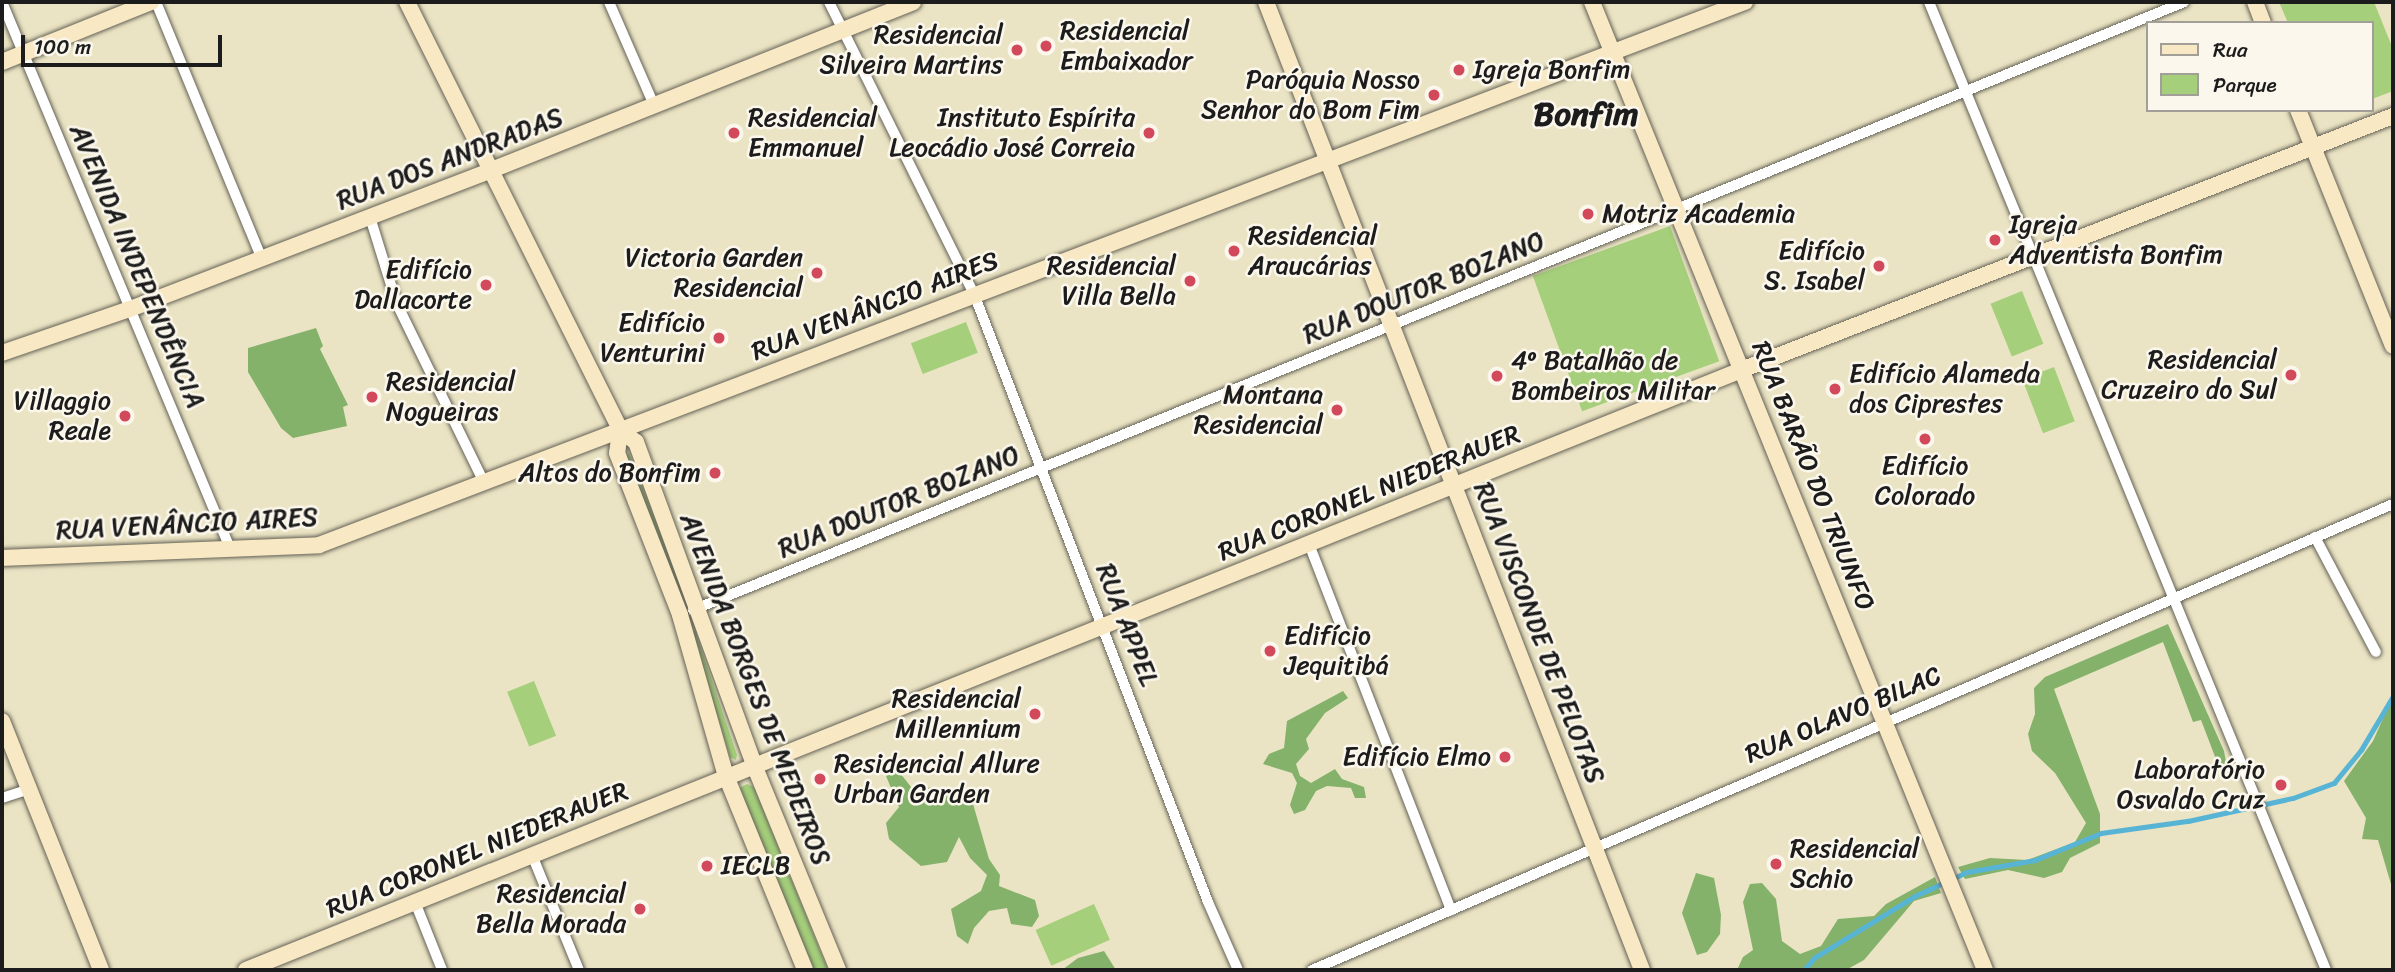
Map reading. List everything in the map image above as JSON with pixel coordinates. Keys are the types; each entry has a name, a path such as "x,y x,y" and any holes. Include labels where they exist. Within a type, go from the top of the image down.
{"street":[{"name":"AVENIDA INDEPENDÊNCIA","path":"2,2 230,548"},
{"path":"2,61 151,2"},
{"path":"156,2 262,258"},
{"name":"AVENIDA BORGES DE MEDEIROS","path":"407,2 494,169 620,430 636,442 754,765 838,970"},
{"path":"609,2 654,105"},
{"name":"RUA APPEL","path":"829,2 974,294 1238,970"},
{"name":"RUA DOS ANDRADAS","path":"2,353 130,309 370,217 913,2"},
{"name":"RUA VISCONDE DE PELOTAS","path":"1266,2 1642,970"},
{"name":"RUA BARÃO DO TRIUNFO","path":"1592,2 1744,369 1980,969"},
{"name":"RUA VENÂNCIO AIRES","path":"2,558 320,544 1745,2"},
{"path":"1930,2 2326,970"},
{"name":"RUA DOUTOR BOZANO","path":"680,615 2184,2"},
{"path":"2255,2 2262,21"},
{"path":"2299,112 2393,346"},
{"name":"RUA CORONEL NIEDERAUER","path":"246,970 1744,369 2393,116"},
{"path":"370,217 397,304 484,482"},
{"name":"AVENIDA BORGES DE MEDEIROS","path":"620,430 617,453 680,615 726,776 805,970"},
{"name":"RUA OLAVO BILAC","path":"1312,970 2393,504"},
{"path":"2315,537 2376,652"},
{"path":"1309,544 1451,910"},
{"path":"2,720 102,970"},
{"path":"2,799 30,789"},
{"path":"532,855 579,970"},
{"path":"415,902 442,970"}],"green space":[{"path":"2279,2 2374,2 2393,49 2393,91 2374,98 2374,21 2287,21"},
{"path":"1670,226 1719,361 1582,411 1533,276"},
{"path":"2022,291 2043,344 2012,357 1990,304"},
{"path":"966,322 978,353 923,374 911,343"},
{"path":"316,328 323,346 320,349 348,405 343,407 347,426 293,438 281,428 248,372 248,348"},
{"path":"2054,367 2075,421 2043,433 2022,379"},
{"path":"629,453 681,585 680,590 626,457"},
{"path":"2168,624 2224,751 2229,778 2222,775 2201,720 2193,722 2163,642 2054,689 2100,814 2100,843 2070,858 2062,872 2044,878 2008,870 1965,879 1958,867 1990,858 2027,860 2075,842 2086,823 2055,773 2032,751 2028,734 2035,714 2034,688 2045,677"},
{"path":"695,630 737,755 736,760 730,757 692,634"},
{"path":"534,681 556,736 529,747 507,692"},
{"path":"1343,691 1348,698 1325,713 1306,739 1309,749 1296,764 1300,776 1311,783 1335,769 1342,779 1364,787 1366,798 1355,798 1351,788 1327,786 1316,791 1305,810 1294,814 1290,805 1297,783 1292,773 1263,764 1269,754 1284,748 1287,721"},
{"path":"2393,696 2393,891 2378,840 2362,839 2366,818 2344,781 2373,741"},
{"path":"893,764 915,792 931,787 971,797 989,859 1000,875 999,886 1035,900 1039,916 1032,927 1011,924 1007,908 989,911 974,928 968,944 957,936 951,909 981,891 987,875 970,858 959,837 947,862 921,866 889,839 886,823 899,807 886,776 888,765"},
{"path":"747,784 754,787 828,970 812,970 740,795 739,788"},
{"path":"1696,873 1714,878 1721,915 1720,934 1707,952 1697,955 1682,913"},
{"path":"1935,877 1941,893 1914,901 1864,960 1846,970 1737,970 1743,957 1753,950 1743,902 1750,884 1762,883 1776,899 1782,941 1800,954 1821,946 1838,919 1874,916 1886,904"},
{"path":"1094,904 1110,940 1051,966 1036,930"},
{"path":"1104,951 1116,970 1062,970 1078,958"}],"waterway":[{"path":"1804,970 1814,958 1917,895 1967,872 2035,860 2101,833 2188,821 2293,798 2334,783 2361,750 2393,696"}],"place":[{"name":"Residencial Embaixador","path":"1046,46"},
{"name":"Residencial Silveira Martins","path":"1017,50"},
{"name":"Igreja Bonfim","path":"1459,70"},
{"name":"Paróquia Nosso Senhor do Bom Fim","path":"1434,95"},
{"name":"Residencial Emmanuel","path":"734,133"},
{"name":"Instituto Espírita Leocádio José Correia","path":"1149,133"},
{"name":"Motriz Academia","path":"1588,214"},
{"name":"Igreja Adventista Bonfim","path":"1995,240"},
{"name":"Residencial Araucárias","path":"1234,251"},
{"name":"Edifício S. Isabel","path":"1879,266"},
{"name":"Victoria Garden Residencial","path":"817,273"},
{"name":"Residencial Villa Bella","path":"1190,281"},
{"name":"Edifício Dallacorte","path":"486,285"},
{"name":"Edifício Venturini","path":"719,338"},
{"name":"Residencial Cruzeiro do Sul","path":"2291,375"},
{"name":"4º Batalhão de Bombeiros Militar","path":"1497,376"},
{"name":"Edifício Alameda dos Ciprestes","path":"1835,389"},
{"name":"Residencial Nogueiras","path":"372,397"},
{"name":"Montana Residencial","path":"1337,410"},
{"name":"Villaggio Reale","path":"125,416"},
{"name":"Edifício Colorado","path":"1925,439"},
{"name":"Altos do Bonfim","path":"715,473"},
{"name":"Edifício Jequitibá","path":"1270,651"},
{"name":"Residencial Millennium","path":"1035,714"},
{"name":"Edifício Elmo","path":"1505,757"},
{"name":"Residencial Allure Urban Garden","path":"820,779"},
{"name":"Laboratório Osvaldo Cruz","path":"2281,785"},
{"name":"Residencial Schio","path":"1776,864"},
{"name":"IECLB","path":"707,866"},
{"name":"Residencial Bella Morada","path":"640,909"}],"district":[{"name":"Bonfim","path":"1586,115"}]}
